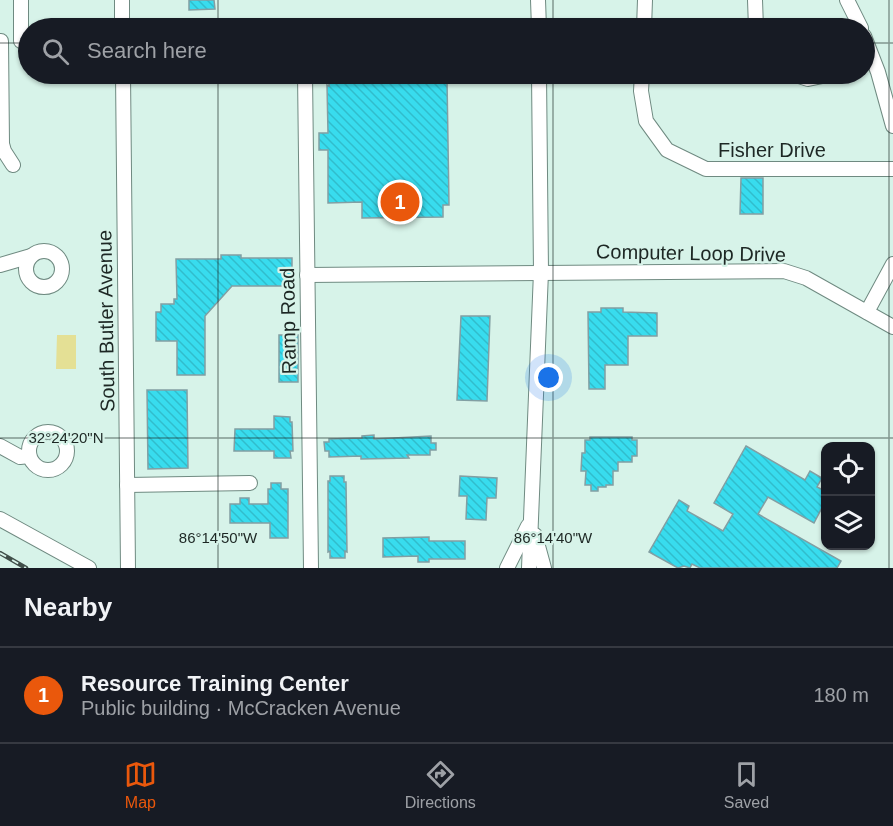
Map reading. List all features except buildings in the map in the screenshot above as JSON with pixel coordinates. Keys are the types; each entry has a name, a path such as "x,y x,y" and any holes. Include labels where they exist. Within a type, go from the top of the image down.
{"street":[{"path":"21,0 23,18"},
{"path":"122,0 122,18"},
{"path":"538,0 539,18"},
{"path":"644,18 645,0"},
{"path":"755,0 756,18"},
{"path":"847,0 856,18"},
{"path":"14,165 4,151 3,144 0,41 18,41"},
{"path":"875,77 893,126"},
{"name":"South Butler Avenue","path":"123,84 128,568"},
{"name":"Ramp Road","path":"305,84 311,568"},
{"path":"529,568 541,272 539,84"},
{"name":"Fisher Drive","path":"641,84 646,121 667,150 706,169 893,169"},
{"path":"0,266 31,256"},
{"path":"867,312 893,264"},
{"name":"Computer Loop Drive","path":"307,275 784,271 806,278 893,327"},
{"path":"0,446 20,458 29,456"},
{"path":"127,485 250,483"},
{"path":"0,519 89,568"},
{"path":"507,568 510,566 531,519"},
{"path":"531,519 544,568"}],"shaded area":[{"path":"57,335 76,335 76,369 56,369"}],"railway":[{"path":"0,553 26,568"}],"place":[{"name":"Resource Training Center","path":"400,202"}]}
